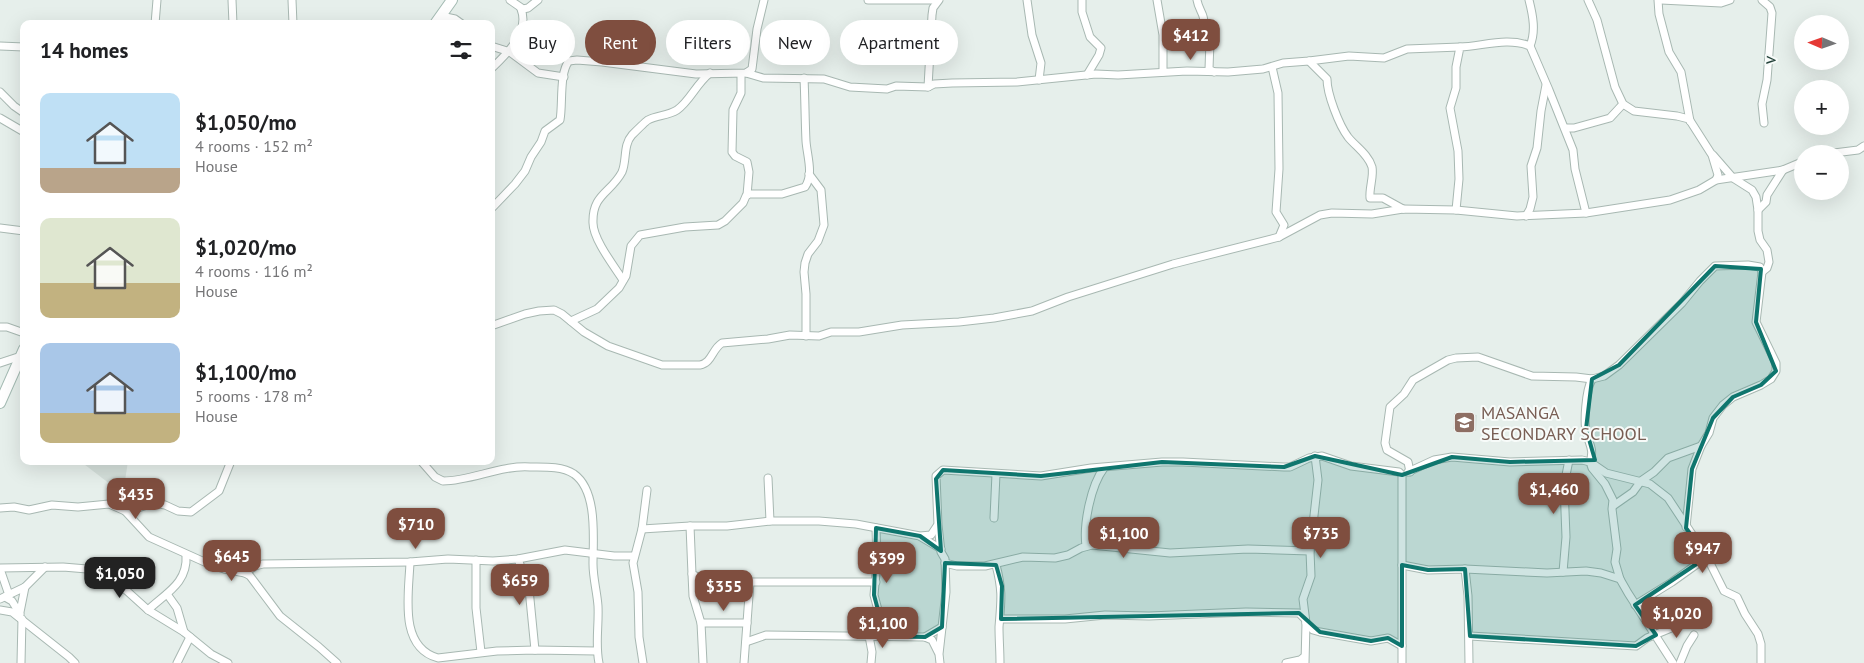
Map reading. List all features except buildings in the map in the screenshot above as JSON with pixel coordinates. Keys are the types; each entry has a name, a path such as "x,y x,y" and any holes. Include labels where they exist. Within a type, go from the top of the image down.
{"main road":[{"path":"438,20 452,0"},
{"path":"0,403 20,358"}],"street":[{"path":"156,0 156,20"},
{"path":"232,0 233,20"},
{"path":"292,0 293,20"},
{"path":"495,65 508,52 522,26 523,16 521,9 510,0"},
{"path":"521,9 528,8 538,0"},
{"path":"571,321 597,309 622,284 628,270 631,246 640,235 685,227 718,225 725,221 743,202 747,195 749,167 746,162 735,156 732,152 733,110 741,93 744,74 752,69 757,29 764,0"},
{"path":"868,0 938,0"},
{"path":"928,87 932,15 933,8 938,0"},
{"path":"1027,0 1032,35 1041,63 1039,80"},
{"path":"1082,0 1082,12 1090,37 1101,48 1087,75"},
{"path":"1157,0 1163,35 1163,72"},
{"path":"1197,0 1205,21 1203,27 1210,41 1208,66 1210,71 1214,72"},
{"path":"1529,0 1534,28 1530,46"},
{"path":"1588,0 1597,20 1615,87 1623,104 1634,111 1677,116 1690,121"},
{"path":"1730,0 1721,3 1659,0 1659,14 1669,52 1681,72 1690,121 1712,154 1733,178 1752,190 1756,197 1758,231 1760,240 1767,250 1768,262 1767,268 1762,272"},
{"name":"v","path":"1762,0 1770,7 1772,13 1768,80 1762,104 1764,122"},
{"path":"438,20 457,20"},
{"path":"495,204 525,171 544,133 560,120 566,64 572,60 631,65 683,73 744,74 763,78 824,79 850,87 888,89 896,86 928,87 943,83 1039,80 1087,75 1228,72 1272,67 1283,62 1349,56 1384,58 1407,49 1460,48 1495,42 1523,43 1530,46 1573,150 1575,169 1586,213"},
{"path":"0,46 20,47"},
{"path":"495,47 508,52 535,72 564,77"},
{"path":"1456,210 1459,179 1458,151 1450,108 1456,88 1456,66 1460,48"},
{"path":"1321,72 1321,66 1326,58"},
{"path":"1309,61 1327,79 1327,90 1332,98 1343,130 1368,157 1372,168 1369,185 1370,198 1384,198 1403,209"},
{"path":"1272,67 1278,93 1276,212 1284,225 1279,237"},
{"path":"623,280 593,227 597,200 621,173 628,142 632,136 648,120 679,108 701,80 711,73"},
{"path":"747,195 782,194 805,188 809,174 804,78"},
{"path":"1526,216 1533,197 1531,166 1537,148 1546,83"},
{"path":"0,92 20,110"},
{"path":"1565,128 1574,128 1610,118 1623,104"},
{"path":"0,118 20,130"},
{"path":"1849,151 1858,150 1864,146"},
{"path":"1712,154 1718,175 1716,180"},
{"path":"495,325 518,316 545,310 555,310 584,332 608,346 662,365 705,364 716,346 722,343 768,339 790,334 819,336 830,332 859,332 902,325 994,318 1032,311 1068,297 1173,264 1279,237 1320,215 1332,213 1372,214 1403,209 1456,210 1526,216 1586,213 1670,200 1699,190 1716,180 1783,170 1794,165"},
{"path":"1758,210 1766,202 1767,195 1783,170"},
{"path":"806,336 805,262 808,254 818,241 824,225 821,190 809,174"},
{"path":"0,228 20,230"},
{"path":"1410,472 1408,462 1387,450 1385,443 1388,413 1393,402 1400,398 1413,380 1420,375 1448,360 1468,356 1489,360 1532,376 1592,379 1604,376 1619,365 1677,308 1715,266 1757,266 1762,272 1756,322 1772,353 1776,363 1776,371 1770,379 1761,385 1733,397 1723,405 1713,418 1709,433 1694,460 1690,476 1686,527"},
{"path":"0,327 7,327 20,332"},
{"path":"0,363 20,354"},
{"path":"1582,378 1588,390"},
{"path":"1592,379 1588,390 1586,430 1593,454 1590,462 1612,497 1617,549 1615,562 1620,580 1673,663"},
{"path":"1613,506 1633,492 1641,481 1654,472 1668,458 1701,446"},
{"path":"1286,663 1304,660 1306,621 1303,599 1311,576 1310,551 1318,480 1315,456"},
{"path":"940,663 939,654 946,592 945,562 941,549 938,525 936,485 938,473 943,470 1041,476 1091,468 1183,462 1284,468 1315,456 1322,456 1351,466 1399,472 1402,474 1434,460 1452,457 1510,462 1582,460 1590,462 1606,473 1641,481 1655,487 1675,507 1686,527 1707,556 1724,591 1737,597 1758,634 1761,644 1761,663"},
{"path":"1564,572 1566,520 1564,484 1569,460"},
{"path":"125,511 154,504 165,505 185,512 194,511 219,491 229,465"},
{"path":"424,465 435,477 443,481 499,469 522,467 557,468 577,476 590,499 594,553 593,566 598,614 596,651 599,663"},
{"path":"1086,546 1086,529 1095,483 1104,468"},
{"path":"1654,472 1655,487"},
{"path":"994,518 996,474"},
{"path":"1402,474 1402,663"},
{"path":"768,478 770,521"},
{"path":"643,663 639,641 639,602 634,572 634,556 642,529 647,490"},
{"path":"0,508 10,507 29,510 52,505 78,507 108,504 125,511 149,537 186,555 224,569 245,573 254,580 280,616 337,663"},
{"path":"642,529 727,526 770,521 819,521 842,522 920,536 931,535 938,525"},
{"path":"690,526 693,596 701,623 703,663"},
{"path":"871,663 872,636 878,613 874,595 876,582 876,528"},
{"path":"920,536 941,549"},
{"path":"945,562 957,566 996,565 1023,557 1050,558 1068,555 1086,546 1111,546 1170,553 1248,550 1310,551"},
{"path":"245,573 255,566 262,564 518,559 565,550 634,556"},
{"path":"148,610 167,594 184,574 186,555"},
{"path":"1635,605 1672,582 1707,556"},
{"path":"518,559 529,589 535,650"},
{"path":"476,560 476,608 481,652"},
{"path":"410,562 409,614 412,636 418,647 440,661 481,652 535,650 596,651"},
{"path":"996,565 1002,586 999,626 1000,663"},
{"path":"1402,565 1428,570 1586,571 1601,573 1620,580"},
{"path":"20,617 12,602 5,597 1,567 99,570 148,610 187,634 211,654 228,663"},
{"path":"5,597 25,587 45,567"},
{"path":"1465,570 1470,636 1469,663"},
{"path":"692,574 709,581 876,582"},
{"path":"744,663 750,582"},
{"path":"21,663 20,617 25,587"},
{"path":"167,594 177,608 187,634 177,663"},
{"path":"0,610 7,610 20,617 75,663"},
{"path":"1001,619 1065,620 1105,615 1150,616 1246,612 1297,613 1314,630 1320,632 1371,641 1388,638 1402,646"},
{"path":"1470,636 1636,646 1688,621"},
{"path":"701,623 746,623"},
{"path":"925,637 942,627"},
{"path":"746,642 766,635 925,637 932,640 939,654"},
{"path":"1680,663 1694,635"}],"highlighted area":[{"path":"1715,266 1761,269 1756,322 1776,371 1761,385 1733,397 1713,418 1692,469 1686,528 1707,557 1635,605 1656,635 1636,646 1470,636 1465,569 1428,570 1402,565 1402,646 1388,638 1371,641 1320,632 1299,613 1001,619 1002,586 996,565 945,563 942,627 925,637 874,636 878,610 874,595 876,528 920,536 941,551 936,479 943,470 1041,476 1162,462 1284,467 1315,456 1402,475 1452,457 1510,462 1595,460 1586,429 1592,379 1619,365"}],"shaded area":[{"name":"MASANGA SECONDARY SCHOOL","path":"1454,413 1477,415 1476,431 1453,429"},
{"path":"85,465 127,465 123,494"}],"place":[{"name":"MASANGA SECONDARY SCHOOL","path":"1465,422"}]}
